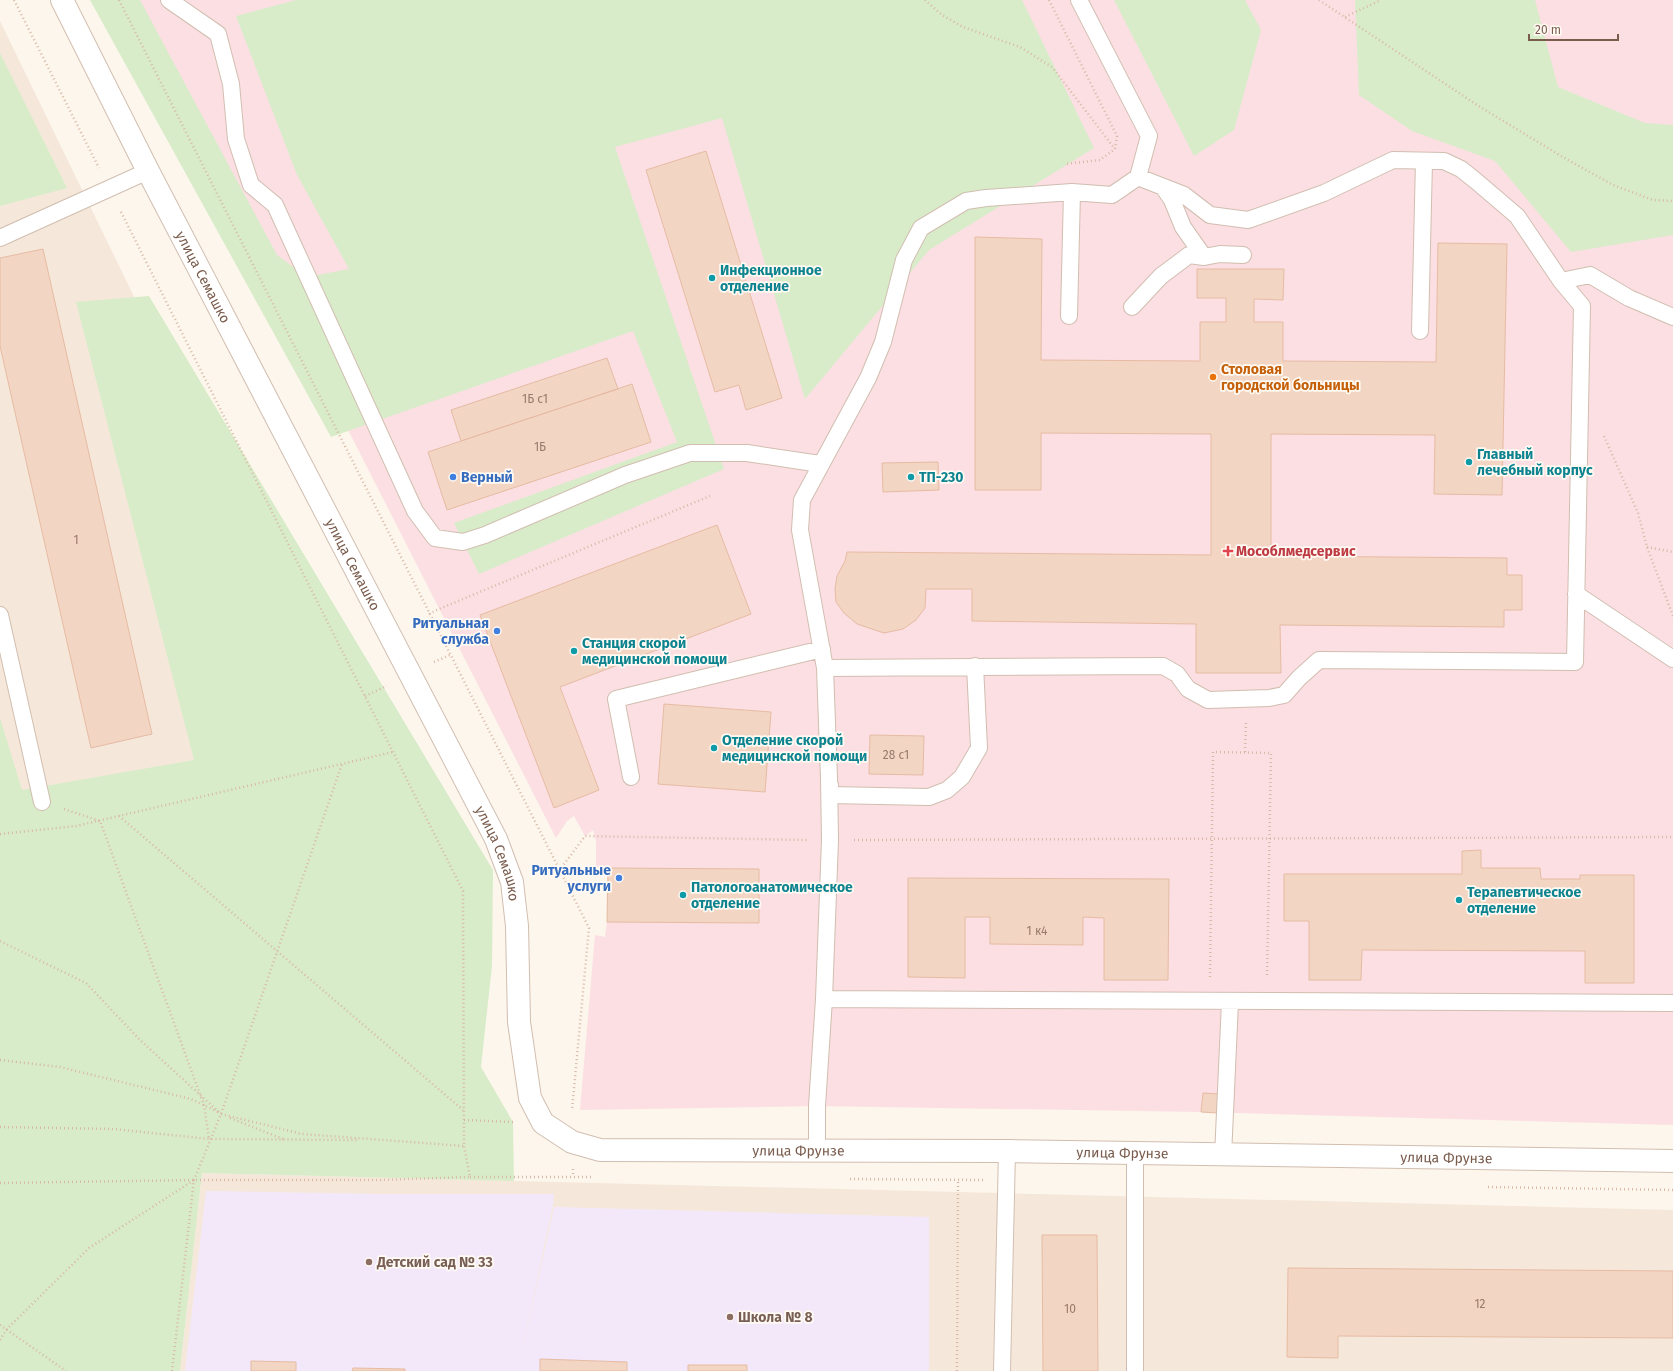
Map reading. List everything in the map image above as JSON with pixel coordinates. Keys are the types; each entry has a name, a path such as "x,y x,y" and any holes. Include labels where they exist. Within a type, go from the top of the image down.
{"street":[{"name":"улица Семашко","path":"62,0 148,171 496,839 512,882 517,926 519,1022 530,1098 543,1123 572,1142"},
{"name":"улица Фрунзе","path":"572,1142 600,1150 1007,1151 1223,1156 1673,1161"}],"lane":[{"path":"169,0 218,34 231,84 236,139 251,185 275,205 415,511 435,538 463,542 485,535 625,475 690,453 747,452 820,464"},
{"path":"817,1151 817,1106 824,999 830,840 829,778 825,668 800,530 802,500 820,464 868,378 883,342 904,260 921,228 966,201 986,198 1072,192 1112,195 1138,177 1149,136 1079,0"},
{"path":"825,668 1163,666 1177,674 1188,689 1208,700 1269,698 1284,695 1299,678 1319,660 1575,662 1582,306 1561,281 1518,216 1460,169 1444,161 1393,160 1324,193 1248,220 1210,215 1184,194 1138,177"},
{"path":"1420,331 1424,161"},
{"path":"0,238 148,171"},
{"path":"1164,187 1172,200 1183,227 1204,257"},
{"path":"1068,316 1072,192"},
{"path":"1132,307 1161,276 1189,255 1204,257 1220,254 1243,255"},
{"path":"1561,281 1590,275 1629,298 1673,317"},
{"path":"1576,594 1673,659"},
{"path":"0,614 42,802"},
{"path":"631,777 616,699 822,649"},
{"path":"829,778 830,795 930,797 947,790 962,777 979,748 975,666"},
{"path":"824,999 1673,1004"},
{"path":"1223,1156 1230,1002"},
{"path":"1002,1371 1007,1151"},
{"path":"1135,1154 1135,1371"}],"path":[{"path":"14,0 463,891 463,1110 464,1146 470,1177"},
{"path":"119,0 589,928 572,1117"},
{"path":"925,0 942,15 963,28 1020,47 1052,67 1115,149"},
{"path":"1049,0 1116,136 1115,149 1100,160 1066,164"},
{"path":"1318,0 1477,105 1607,182 1653,200 1673,201"},
{"path":"1345,17 1381,0"},
{"path":"1581,413 1605,437 1638,513 1647,547 1673,616"},
{"path":"430,614 710,496"},
{"path":"1647,547 1673,552"},
{"path":"1246,752 1247,699"},
{"path":"0,834 76,826 100,821 393,752"},
{"path":"1210,1001 1213,752 1246,752 1271,753 1267,1002"},
{"path":"172,1371 194,1180 222,1114 342,764"},
{"path":"42,802 100,821"},
{"path":"119,816 463,1110"},
{"path":"100,821 204,1105 210,1140"},
{"path":"559,871 585,836 830,840 1673,837"},
{"path":"0,942 86,983 140,1040 222,1114 302,1134 464,1146"},
{"path":"0,1060 60,1067 191,1099 222,1114 284,1139"},
{"path":"0,1127 114,1129 210,1140 381,1140"},
{"path":"0,1183 194,1180 378,1180 470,1177 597,1177"},
{"path":"848,1179 1007,1179"},
{"path":"0,1340 6,1330 89,1248 194,1180"},
{"path":"957,1371 958,1180"},
{"path":"1483,1187 1673,1190"},
{"path":"0,1325 66,1371"}],"shaded area":[{"path":"129,0 1673,0 1673,1125 1201,1112 817,1106 580,1110 595,935 605,937 607,922 608,868 596,867 596,842 593,830 585,836 574,816 567,821 556,838"},
{"path":"0,21 391,825 0,856"},
{"path":"202,1173 1673,1210 1673,1371 180,1371"},
{"path":"206,1191 380,1194 554,1194 553,1205 519,1365 554,1207 929,1217 929,1371 185,1371"}],"green space":[{"path":"90,0 140,0 277,255 307,277 349,269 297,175 236,16 296,0 1022,0 1094,148 929,250 805,399 722,118 615,147 724,469 479,574 454,523 677,442 633,331 331,437"},
{"path":"1114,0 1245,0 1261,30 1234,130 1194,156"},
{"path":"1355,0 1535,0 1558,87 1645,123 1673,125 1673,235 1571,252 1495,161 1412,131 1359,95"},
{"path":"0,53 67,188 0,206"},
{"path":"149,296 493,870 492,966 481,1067 513,1122 514,1181 202,1173 180,1371 0,1371 0,718 22,790 194,760 76,302"}],"building":[{"name":"Инфекционное отделение","path":"706,151 782,398 746,410 739,385 715,392 646,170"},
{"name":"Главный лечебный корпус","path":"975,237 1042,239 1041,360 1200,361 1200,322 1226,322 1226,298 1197,298 1197,269 1284,269 1283,300 1254,299 1254,322 1283,322 1283,361 1436,362 1438,243 1507,244 1502,495 1434,494 1435,435 1271,434 1271,556 1507,558 1507,575 1522,575 1522,610 1504,610 1504,627 1280,625 1281,673 1196,673 1196,624 972,621 972,589 926,589 925,608 916,620 903,629 884,633 857,624 844,613 836,602 835,589 837,576 845,561 847,552 1211,555 1211,434 1041,433 1041,490 975,490"},
{"path":"43,249 152,734 91,748 0,346 0,258"},
{"path":"607,358 618,389 461,441 451,410"},
{"path":"632,384 651,442 447,510 428,452"},
{"name":"ТП-230","path":"938,462 939,490 883,492 882,463"},
{"name":"Станция скорой медицинской помощи","path":"717,525 751,614 560,687 599,790 554,808 480,615"},
{"name":"Отделение скорой медицинской помощи","path":"664,704 771,712 765,792 658,784"},
{"path":"870,735 924,736 923,775 869,774"},
{"name":"Терапевтическое отделение","path":"1481,850 1481,868 1540,868 1541,879 1580,879 1580,875 1634,875 1634,983 1585,983 1585,951 1362,950 1361,980 1309,980 1309,921 1284,921 1284,874 1462,874 1462,851"},
{"name":"Патологоанатомическое отделение","path":"608,868 759,869 759,923 607,922"},
{"path":"908,878 1169,879 1168,980 1104,980 1104,918 1083,917 1083,945 990,944 990,917 965,917 965,978 908,977"},
{"path":"1203,1093 1219,1094 1218,1113 1201,1112"},
{"path":"1042,1235 1097,1235 1098,1371 1043,1371"},
{"path":"1288,1268 1673,1271 1673,1338 1338,1336 1338,1358 1287,1357"},
{"path":"540,1359 627,1362 627,1371 540,1371"},
{"path":"251,1361 296,1362 296,1371 251,1371"},
{"path":"688,1365 747,1365 747,1371 688,1371"},
{"path":"353,1368 405,1369 405,1371 352,1371"}],"place":[{"name":"Инфекционное отделение","path":"712,278"},
{"name":"Столовая городской больницы","path":"1213,377"},
{"name":"Главный лечебный корпус","path":"1469,462"},
{"name":"Верный","path":"453,477"},
{"name":"ТП-230","path":"911,477"},
{"name":"Мособлмедсервис","path":"1228,551"},
{"name":"Ритуальная служба","path":"497,631"},
{"name":"Станция скорой медицинской помощи","path":"574,651"},
{"name":"Отделение скорой медицинской помощи","path":"714,748"},
{"name":"Ритуальные услуги","path":"619,878"},
{"name":"Патологоанатомическое отделение","path":"683,895"},
{"name":"Терапевтическое отделение","path":"1459,900"},
{"name":"Детский сад № 33","path":"369,1262"},
{"name":"Школа № 8","path":"730,1317"}]}
